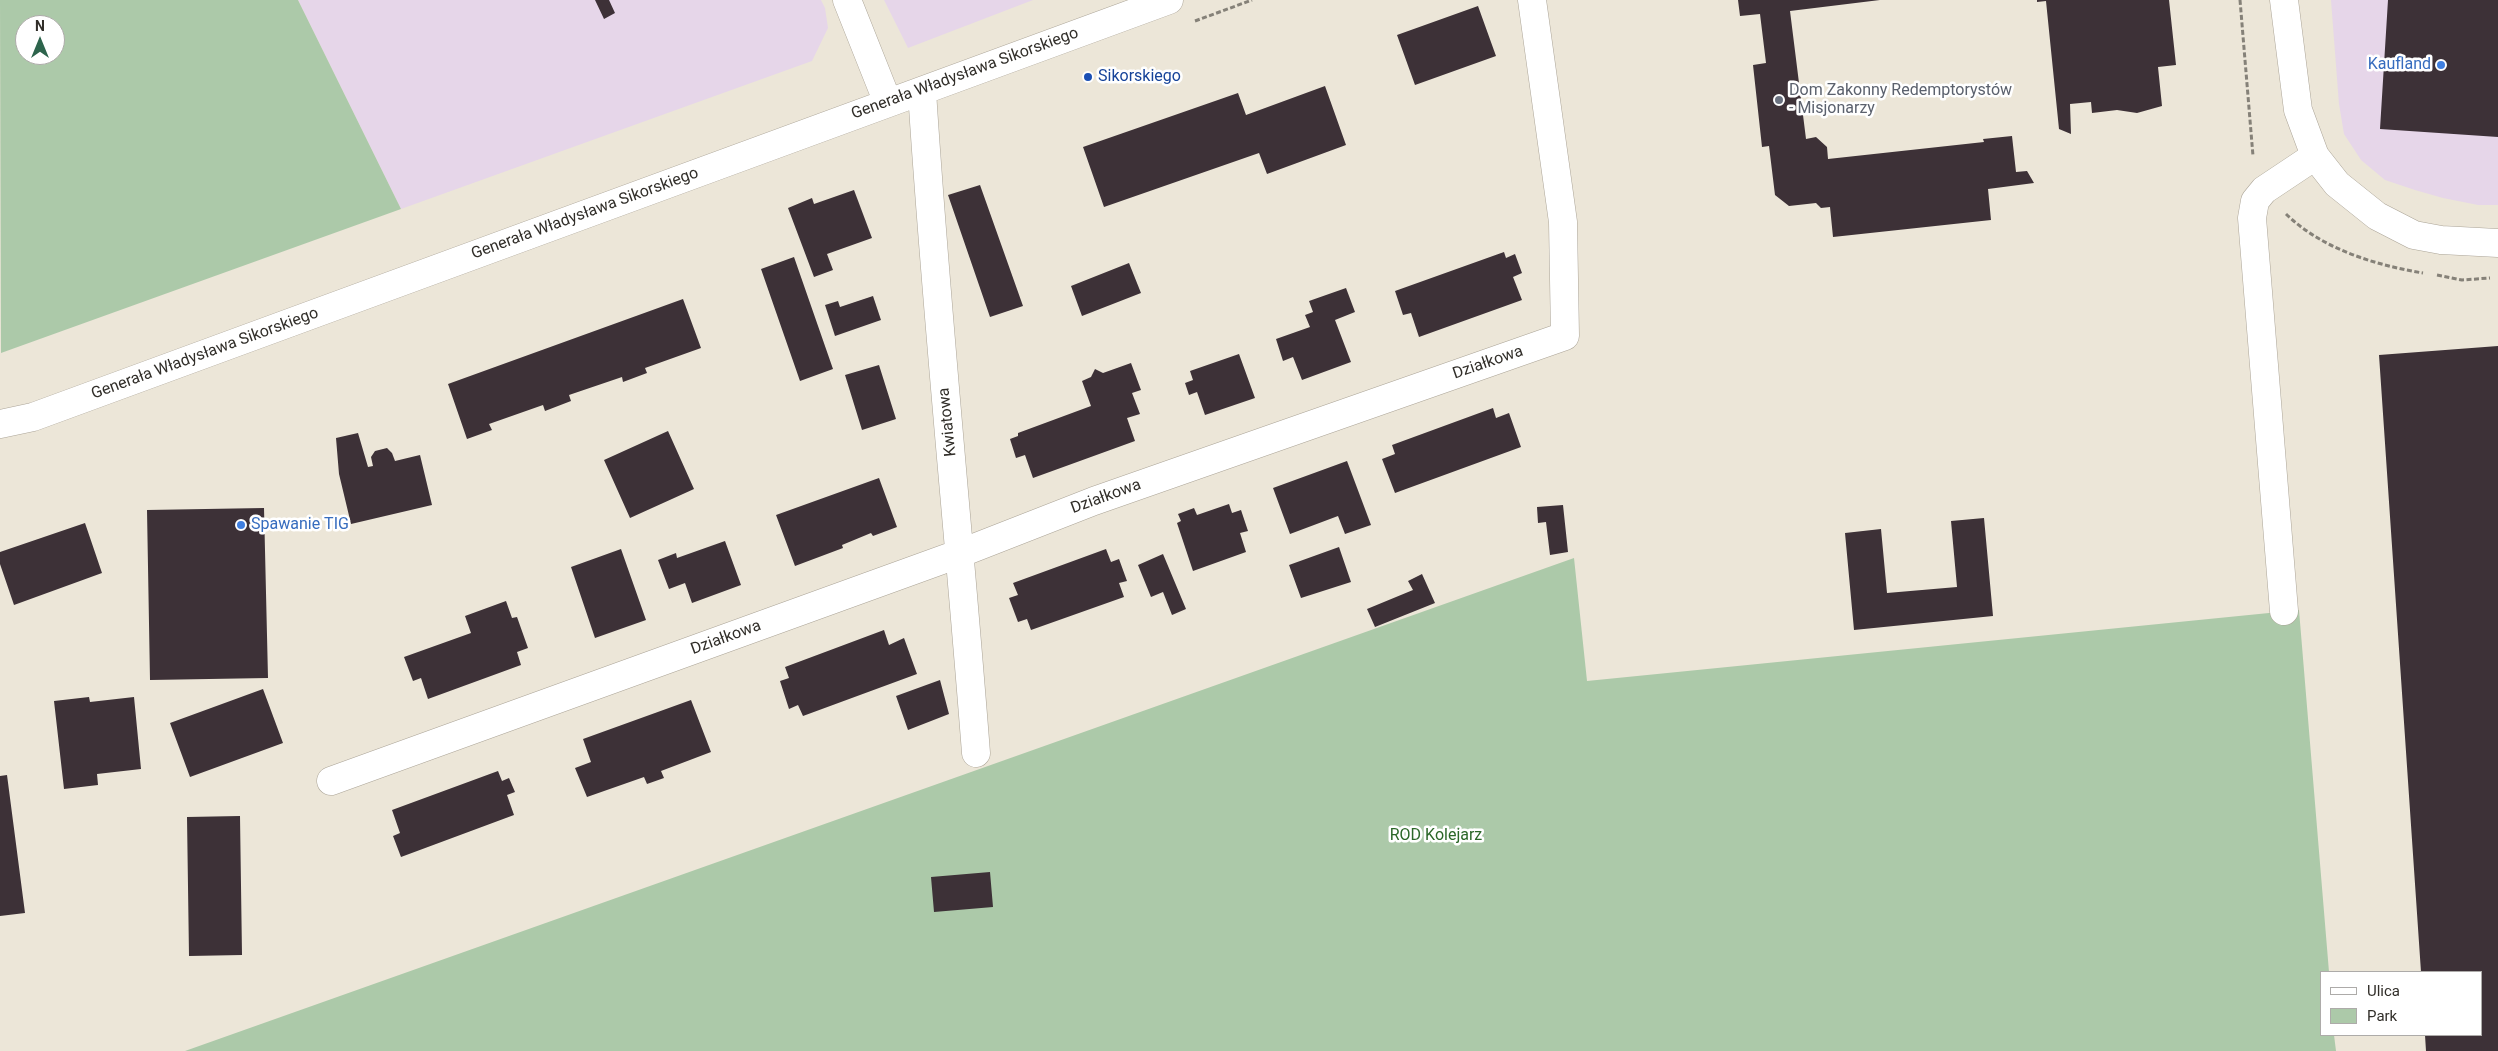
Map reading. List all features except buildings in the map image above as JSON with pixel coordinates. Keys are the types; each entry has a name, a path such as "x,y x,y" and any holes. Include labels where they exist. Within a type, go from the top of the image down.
{"street":[{"path":"847,0 888,103"},
{"name":"Generała Władysława Sikorskiego","path":"0,423 32,418 1169,0"},
{"name":"Działkowa","path":"331,780 960,553 1094,501 1565,336 1562,222 1532,0"},
{"path":"2284,0 2298,110 2315,156 2338,184 2377,216 2414,235 2441,240 2498,243"},
{"name":"Kwiatowa","path":"922,91 938,327 960,553 976,753"},
{"path":"2284,611 2252,218 2255,202 2264,190 2315,156"}],"shaded area":[{"path":"298,0 821,0 825,8 828,28 812,61 401,209"},
{"path":"884,0 1033,0 908,48"},
{"path":"2331,0 2498,0 2498,205 2478,205 2415,190 2385,180 2361,160 2344,134 2339,104"}],"green space":[{"path":"0,0 298,0 401,209 1,353"},
{"name":"ROD Kolejarz","path":"1574,558 1587,681 2299,610 2329,971 2320,971 2320,1036 2334,1036 2336,1051 185,1051"}],"place":[{"name":"Kaufland","path":"2441,65"},
{"name":"Sikorskiego","path":"1088,77"},
{"name":"Dom Zakonny Redemptorystów - Misjonarzy","path":"1779,100"},
{"name":"Spawanie TIG","path":"241,525"}]}
